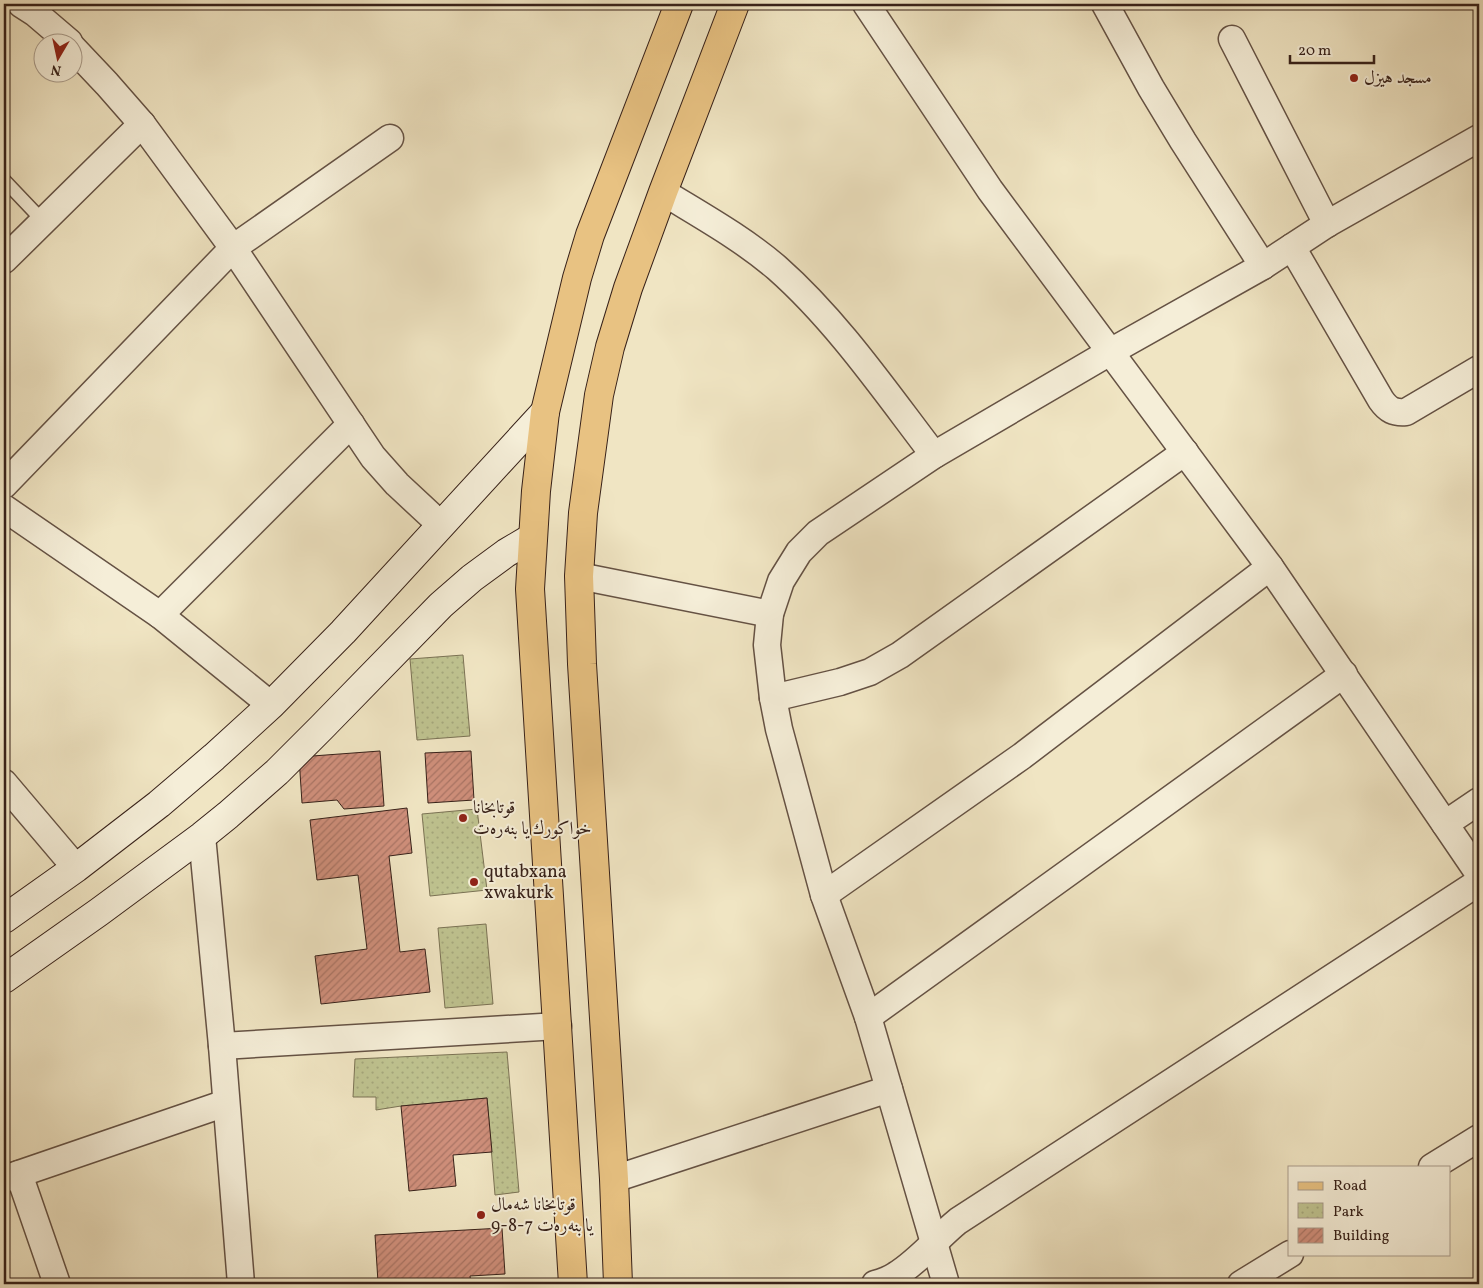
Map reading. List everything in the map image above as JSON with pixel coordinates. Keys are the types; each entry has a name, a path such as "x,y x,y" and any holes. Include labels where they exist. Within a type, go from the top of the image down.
{"main road":[{"path":"573,1284 530,589 536,491 545,412 577,278 590,235 679,4"},
{"path":"618,1284 614,1179 582,664 579,576 584,504 599,395 610,347 628,288 735,4"}],"street":[{"path":"21,4 35,13 57,32"},
{"path":"1105,4 1151,88 1263,266"},
{"path":"873,6 990,190 1270,567 1479,874"},
{"path":"1232,38 1327,224"},
{"path":"82,57 142,124 233,248 373,457 391,478 441,525"},
{"path":"4,260 142,124"},
{"path":"4,485 233,248 390,138"},
{"path":"946,1284 868,1017 824,895 779,729 773,698 767,645 770,614 780,582 799,552 818,533 934,455 1110,352 1263,266 1327,224 1479,138"},
{"path":"663,192 736,237 776,267 805,294 842,337 934,455"},
{"path":"1292,247 1387,409 1397,413 1406,412 1479,370"},
{"path":"4,919 76,868 159,804 271,705 343,632 545,412"},
{"path":"160,615 351,424"},
{"path":"773,698 840,682 870,672 900,655 1185,452"},
{"path":"4,508 160,615 271,705"},
{"path":"4,979 202,836 277,772 441,605 472,578 506,553 533,537"},
{"path":"824,895 1022,756 1270,567"},
{"path":"579,576 770,614"},
{"path":"868,1017 1344,674"},
{"path":"4,783 76,868"},
{"path":"1444,824 1479,802"},
{"path":"202,836 222,1046 241,1284"},
{"path":"875,1284 895,1276 958,1221 1479,882"},
{"path":"222,1046 558,1026"},
{"path":"614,1179 889,1089"},
{"path":"56,1284 12,1177 226,1103"},
{"path":"1434,1166 1479,1138"},
{"path":"1241,1284 1288,1255"}],"lane":[{"path":"4,180 43,221"}],"green space":[{"path":"463,655 470,736 417,740 410,659"},
{"path":"477,809 487,890 430,896 422,814"},
{"path":"486,924 493,1004 445,1008 438,928"},
{"path":"507,1052 519,1192 495,1195 487,1098 376,1110 376,1097 353,1097 355,1059"}],"building":[{"path":"380,751 384,806 344,809 337,800 302,803 299,757"},
{"path":"471,751 474,800 428,803 425,753"},
{"path":"407,808 412,853 389,856 400,952 425,949 430,992 321,1004 315,956 367,949 358,875 317,880 310,820"},
{"path":"487,1098 492,1152 453,1155 456,1186 409,1191 401,1106"},
{"path":"502,1228 505,1274 470,1276 471,1284 417,1284 417,1280 378,1282 375,1235"}],"place":[{"name":"مسجد هيزل","path":"1354,78"},
{"name":"قوتابخانا خواکورك یا بنەرەت","path":"463,818"},
{"name":"qutabxana xwakurk","path":"474,882"},
{"name":"قوتابخانا شەمال یا بنەرەت 7-8-9","path":"481,1215"}]}
